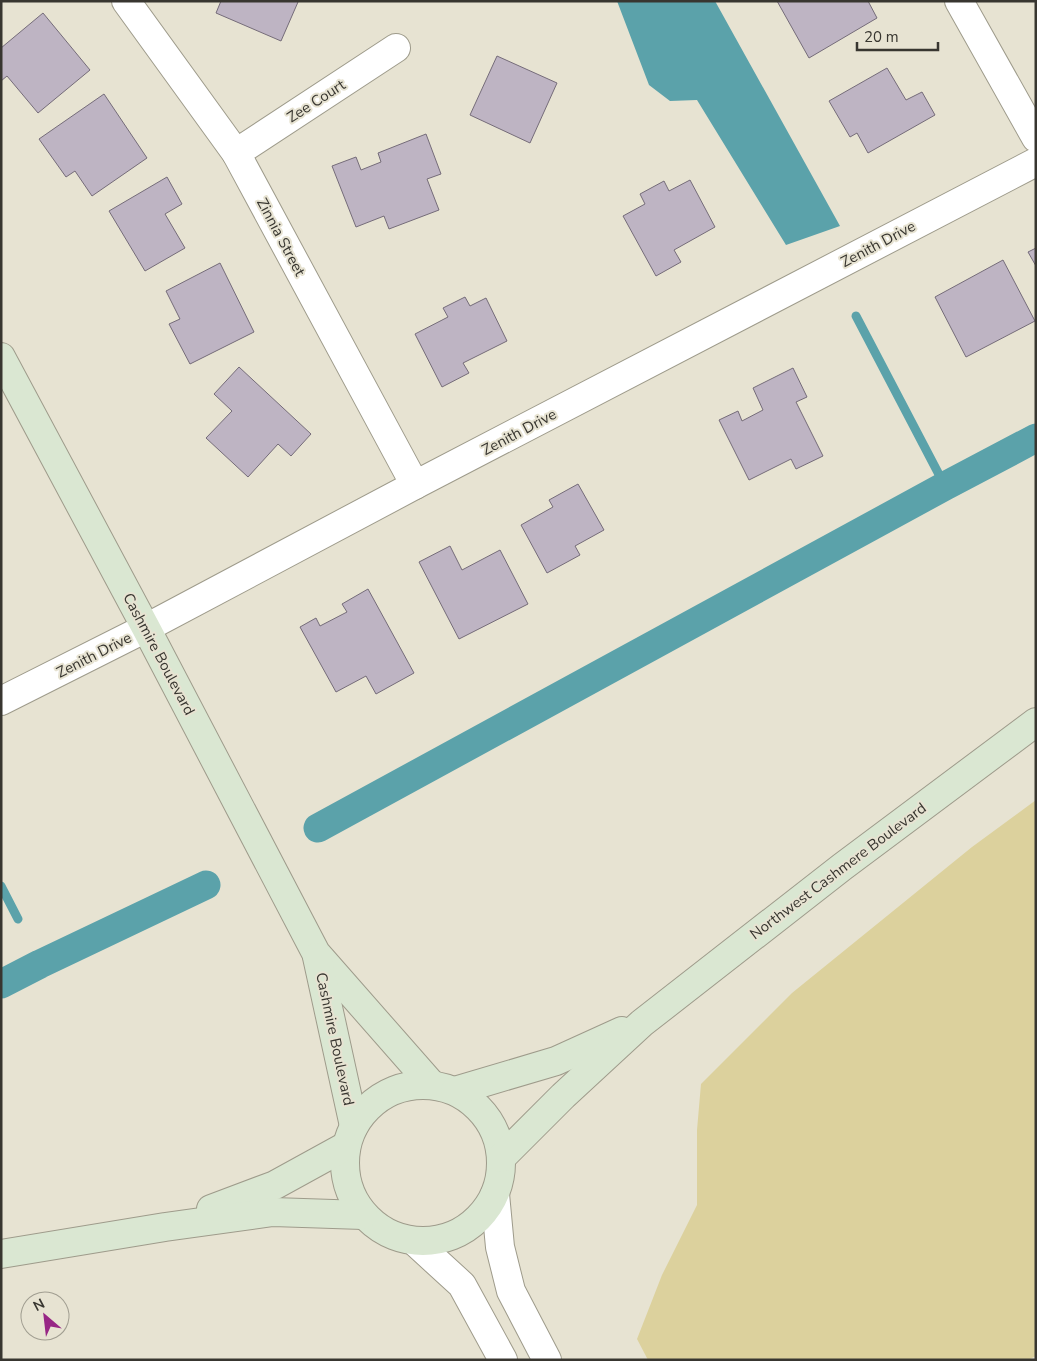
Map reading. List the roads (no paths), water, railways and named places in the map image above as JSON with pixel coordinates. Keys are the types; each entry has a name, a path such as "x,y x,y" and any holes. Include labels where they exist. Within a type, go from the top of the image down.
{"street":[{"name":"Zinnia Street","path":"126,1 236,153 416,486"},
{"path":"959,1 1036,138"},
{"name":"Zee Court","path":"236,153 396,48"},
{"name":"Zenith Drive","path":"1,701 146,628 1036,162"},
{"name":"Cashmire Boulevard","path":"1,357 146,628 316,953 443,1088"},
{"name":"Northwest Cashmere Boulevard","path":"501,1158 563,1096 642,1023 842,867 1036,722"},
{"name":"Cashmire Boulevard","path":"316,953 350,1136"},
{"name":"Northwest Cashmere Boulevard","path":"443,1088 556,1061 642,1023"},
{"path":"408,1086 443,1088 475,1105 498,1140 501,1158 500,1176 495,1194 482,1214 465,1229 444,1238 414,1241 386,1232 363,1215 349,1189 344,1168 350,1136 367,1108 385,1095 408,1086"},
{"path":"165,1227 275,1185 350,1136"},
{"path":"495,1194 500,1247 510,1291 547,1360"},
{"path":"1,1254 165,1227 273,1212 363,1215"},
{"path":"414,1241 462,1285 503,1360"}],"water":[{"path":"617,1 715,1 840,226 786,245 697,100 670,101 649,85"}],"waterway":[{"path":"856,316 945,486"},
{"path":"318,828 1036,438"},
{"path":"1,984 206,885"},
{"path":"1,886 18,919"}]}
